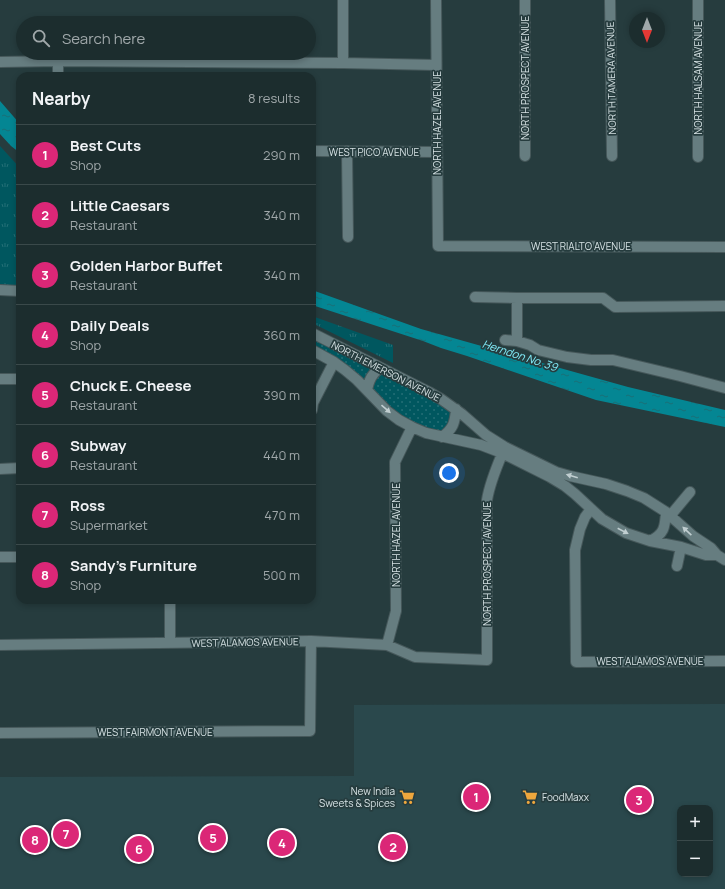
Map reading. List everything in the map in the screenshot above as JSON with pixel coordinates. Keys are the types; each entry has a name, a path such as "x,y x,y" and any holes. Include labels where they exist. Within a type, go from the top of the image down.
{"street":[{"path":"343,0 344,63"},
{"name":"NORTH HAZEL AVENUE","path":"436,0 438,246"},
{"name":"NORTH PROSPECT AVENUE","path":"525,0 525,156"},
{"name":"NORTH TAMERA AVENUE","path":"610,0 612,156"},
{"name":"NORTH HALSAM AVENUE","path":"698,0 698,157"},
{"path":"58,61 58,72"},
{"path":"0,62 58,61 436,65"},
{"name":"WEST PICO AVENUE","path":"316,151 437,152"},
{"path":"347,151 348,237"},
{"name":"WEST RIALTO AVENUE","path":"438,246 725,247"},
{"path":"0,290 16,291"},
{"path":"475,297 603,298 615,307 725,306"},
{"path":"517,341 518,298"},
{"name":"NORTH EMERSON AVENUE","path":"316,335 429,392 456,409 504,450 566,486 602,519 620,530 650,541 681,547 706,555 721,557"},
{"path":"505,340 517,341 530,345 538,350 567,357 589,360 613,360 725,388"},
{"name":"NORTH EMERSON AVENUE","path":"316,352 334,362 357,380 387,411 412,427 426,433 504,450 556,472 606,484 644,498 668,514 693,536 721,557"},
{"path":"316,397 334,362"},
{"path":"367,390 371,377 375,371 381,368"},
{"path":"0,379 16,379"},
{"path":"442,437 450,431 454,425 456,409"},
{"name":"NORTH HAZEL AVENUE","path":"387,645 396,611 395,462 412,427"},
{"name":"NORTH PROSPECT AVENUE","path":"487,660 487,500 489,486 504,450"},
{"path":"0,469 16,468"},
{"path":"650,541 660,535 664,530 668,514 690,492"},
{"name":"WEST ALAMOS AVENUE","path":"591,509 585,517 580,529 575,550 576,662 725,661"},
{"path":"677,566 681,547"},
{"path":"0,557 16,557"},
{"path":"170,604 170,643"},
{"name":"WEST ALAMOS AVENUE","path":"0,644 311,641 387,645 415,657 487,660"},
{"name":"WEST FAIRMONT AVENUE","path":"0,733 310,731 311,641"}],"shaded area":[{"path":"725,704 725,889 0,889 0,777 354,776 354,705"}],"green space":[{"path":"0,146 16,164 16,286 0,286"},
{"path":"316,317 393,345 393,363 316,325"},
{"path":"316,340 373,368 365,383 316,350"},
{"path":"382,373 431,398 449,410 451,414 450,424 443,431 438,432 416,424 400,414 373,391 375,380"}],"water":[{"path":"0,101 16,119 16,150 0,134"},
{"path":"316,291 421,329 628,387 725,410 725,427 596,400 316,306"}],"place":[{"name":"New India Sweets & Spices","path":"407,797"},
{"name":"Best Cuts","path":"476,797"},
{"name":"FoodMaxx","path":"530,797"},
{"name":"Golden Harbor Buffet","path":"639,800"},
{"name":"Ross","path":"66,834"},
{"name":"Chuck E. Cheese","path":"213,838"},
{"name":"Sandy's Furniture","path":"35,840"},
{"name":"Daily Deals","path":"282,843"},
{"name":"Little Caesars","path":"393,847"},
{"name":"Subway","path":"139,849"}],"water label":[{"name":"Herndon No. 39","path":"520,355"}]}
